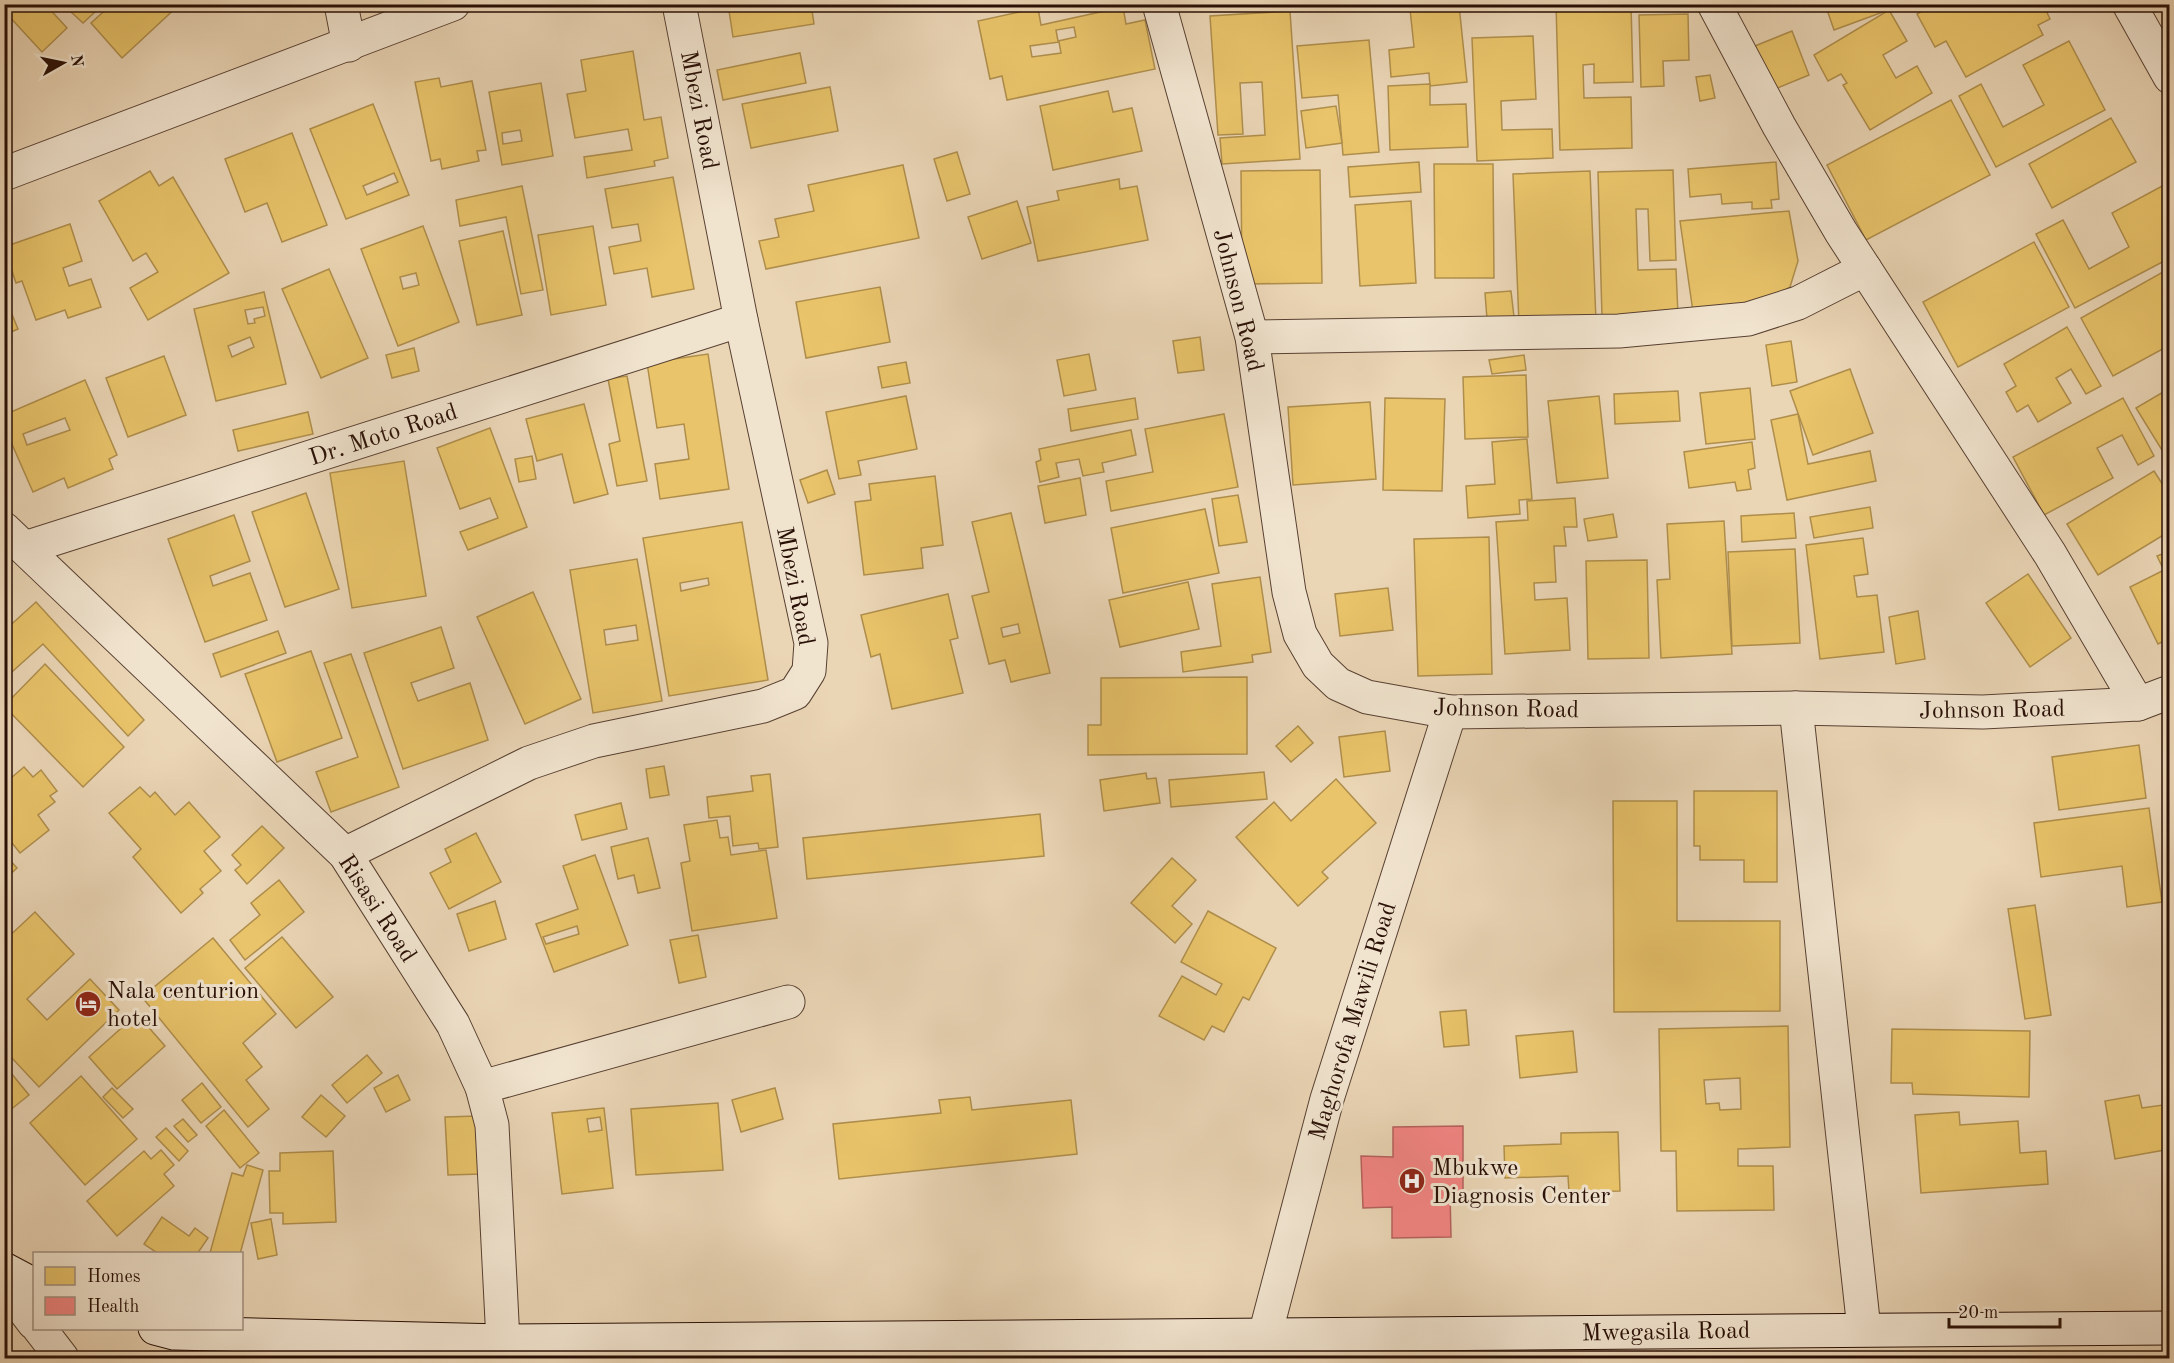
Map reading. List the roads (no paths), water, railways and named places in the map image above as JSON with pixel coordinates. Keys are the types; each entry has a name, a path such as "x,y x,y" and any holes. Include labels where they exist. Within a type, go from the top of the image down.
{"street":[{"path":"340,4 349,45"},
{"path":"4,174 453,4"},
{"name":"Mbezi Road","path":"345,854 529,763 594,741 763,706 795,693 809,671 811,643 741,320 679,4"},
{"name":"Johnson Road","path":"1159,4 1252,337 1289,592 1300,634 1318,665 1338,684 1367,697 1450,712 1796,708 1983,712 2138,704 2169,692"},
{"path":"1714,4 1779,126 1865,269 2050,554 2138,704"},
{"path":"2129,4 2169,77"},
{"path":"1252,337 1619,331 1748,319 1798,303 1865,269"},
{"name":"Dr. Moto Road","path":"15,539 741,320"},
{"name":"Risasi Road","path":"15,539 345,854 453,1024 482,1087 492,1125 503,1341"},
{"path":"1796,708 1864,1329"},
{"name":"Maghorofa Mawili Road","path":"1265,1335 1327,1099 1450,712"},
{"path":"482,1087 788,1002"},
{"path":"4,1269 33,1284"},
{"path":"4,1284 33,1322"},
{"name":"Mwegasila Road","path":"160,1330 174,1333 503,1341 2169,1328"}],"place":[{"name":"Nala centurion hotel","path":"88,1004"},
{"name":"Mbukwe Diagnosis Center","path":"1412,1181"}]}
